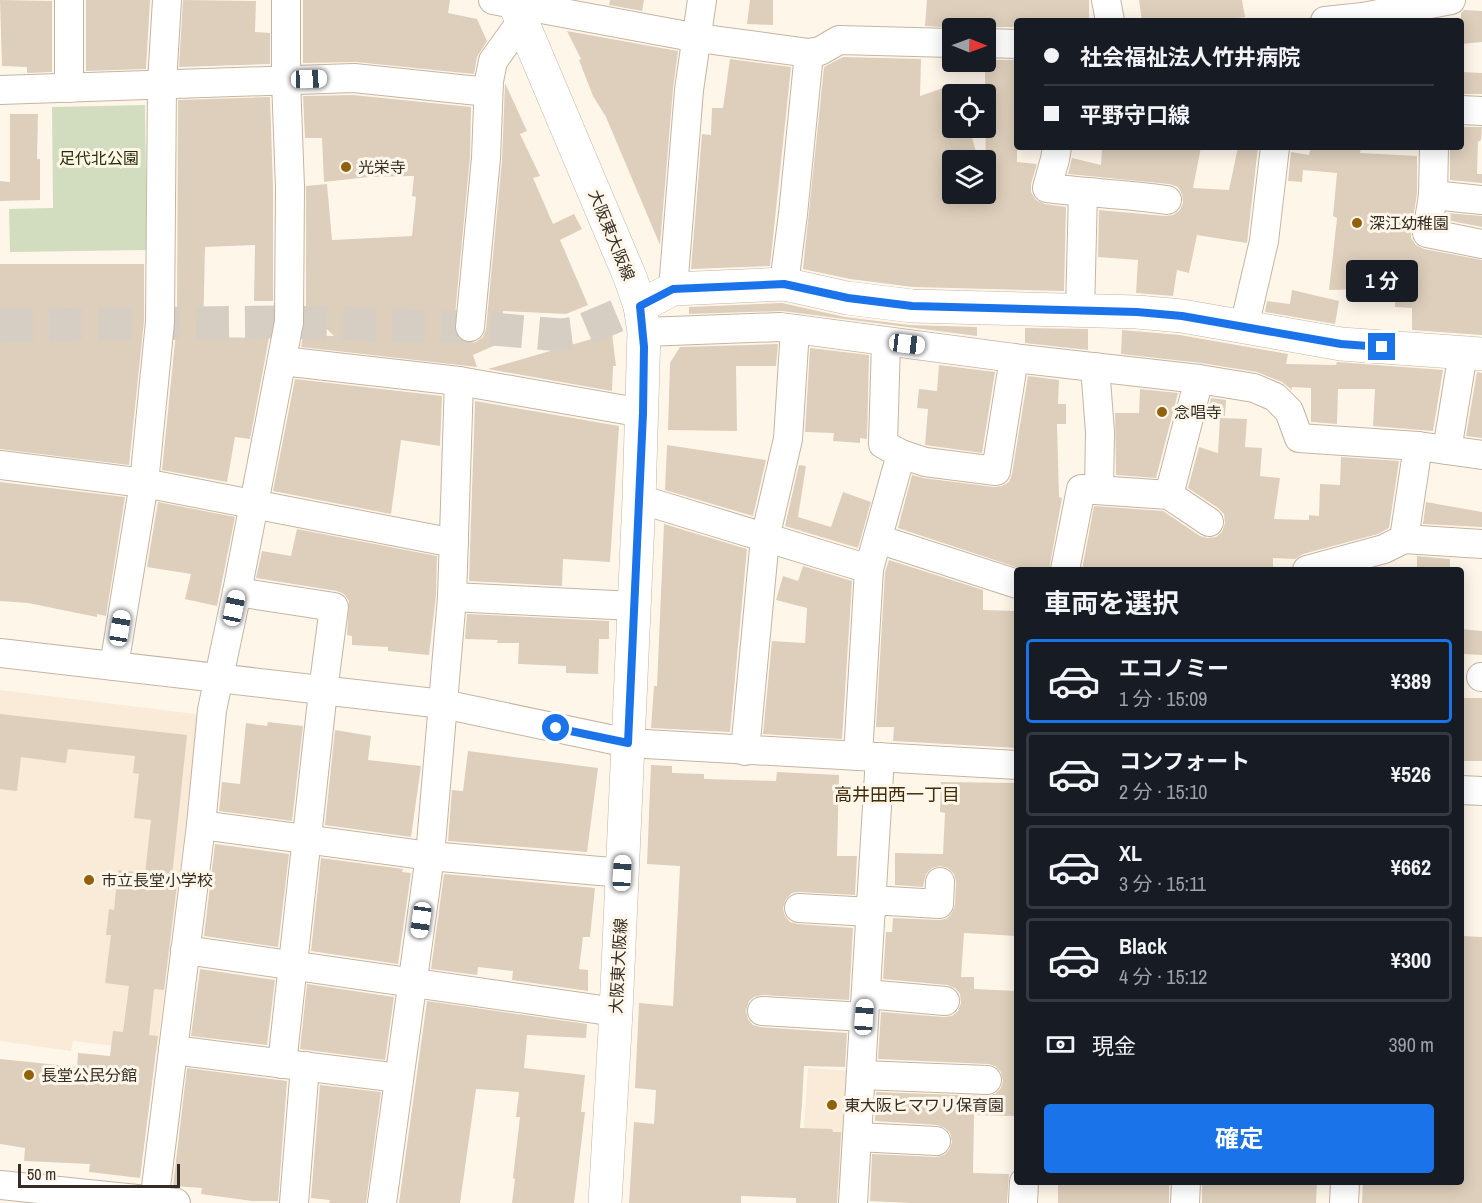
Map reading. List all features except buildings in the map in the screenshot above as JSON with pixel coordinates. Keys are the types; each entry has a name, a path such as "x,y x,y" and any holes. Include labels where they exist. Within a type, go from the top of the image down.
{"main road":[{"name":"大阪東大阪線","path":"510,7 625,266 642,319 643,413 616,1012 605,1203"},
{"path":"642,319 673,289 784,284 848,298 912,306 1137,312 1182,316 1341,344 1472,353"}],"street":[{"path":"69,0 69,88"},
{"path":"114,666 144,483 160,322 162,83 167,0"},
{"path":"0,1185 162,1202 173,1050 201,825 212,710 289,322 290,187 286,0"},
{"path":"673,289 689,90 702,0"},
{"path":"1106,0 1109,18"},
{"path":"470,327 486,158 488,92 493,61 510,7 698,38 809,53 820,51 839,40 942,43"},
{"path":"1333,18 1362,8 1437,8"},
{"path":"996,43 1014,44"},
{"path":"784,284 809,53"},
{"path":"0,90 354,78 488,92"},
{"path":"1464,110 1482,111"},
{"path":"1056,150 1047,188 1123,193 1167,200"},
{"path":"1244,327 1264,241 1275,150"},
{"path":"1434,150 1432,195 1427,233 1482,244"},
{"path":"1080,312 1083,192"},
{"path":"1432,195 1482,200"},
{"path":"642,319 780,327 1014,358 1199,379 1254,388 1275,398 1289,411 1299,438 1418,446 1482,455"},
{"path":"745,751 765,538 788,440 795,329"},
{"path":"886,342 883,444 901,454 925,462 996,471 1014,358"},
{"path":"1448,450 1472,353"},
{"path":"282,361 459,381 643,413"},
{"path":"1095,367 1100,432 1099,490"},
{"path":"1168,495 1199,379"},
{"path":"382,1203 430,856 452,597 459,381"},
{"path":"1390,553 1418,446"},
{"path":"853,1203 871,906 869,569 901,454"},
{"path":"0,465 144,483 253,506 454,543"},
{"path":"1066,567 1081,489 1168,495 1209,522"},
{"path":"639,499 869,569"},
{"path":"878,539 1014,583"},
{"path":"1322,567 1390,553 1482,544"},
{"path":"237,592 334,607 292,966 294,1203"},
{"path":"452,597 634,606"},
{"path":"0,653 443,704 628,743 1014,765"},
{"path":"1464,790 1482,791"},
{"path":"201,825 430,856 622,873"},
{"path":"799,908 939,904 940,882"},
{"path":"185,950 616,1012"},
{"path":"762,1011 945,1001"},
{"path":"173,1050 399,1078"},
{"path":"861,1075 987,1080"},
{"path":"857,1137 936,1141"},
{"path":"1023,1203 1024,1185"},
{"path":"1185,1203 1186,1185"},
{"path":"1344,1203 1345,1185"}],"shaded area":[{"name":"市立長堂小学校","path":"0,690 196,714 199,719 157,1051 73,1041 71,1051 0,1041"},
{"path":"808,1068 855,1071 847,1189 800,1186"}],"green space":[{"name":"足代北公園","path":"145,105 147,250 10,252 9,209 53,208 52,107"}],"tunnel":[{"path":"0,325 289,322 470,327 560,335 576,333 640,306"}],"place":[{"name":"光栄寺","path":"346,167"},
{"name":"深江幼稚園","path":"1357,223"},
{"name":"念唱寺","path":"1162,412"},
{"name":"市立長堂小学校","path":"89,880"},
{"name":"長堂公民分館","path":"29,1075"},
{"name":"東大阪ヒマワリ保育園","path":"832,1105"}],"district":[{"name":"高井田西一丁目","path":"897,794"}],"route":[{"path":"556,728 628,743 643,413 644,332 640,306 673,289 784,284 848,298 912,306 1137,312 1182,316 1341,344 1382,347"}]}
